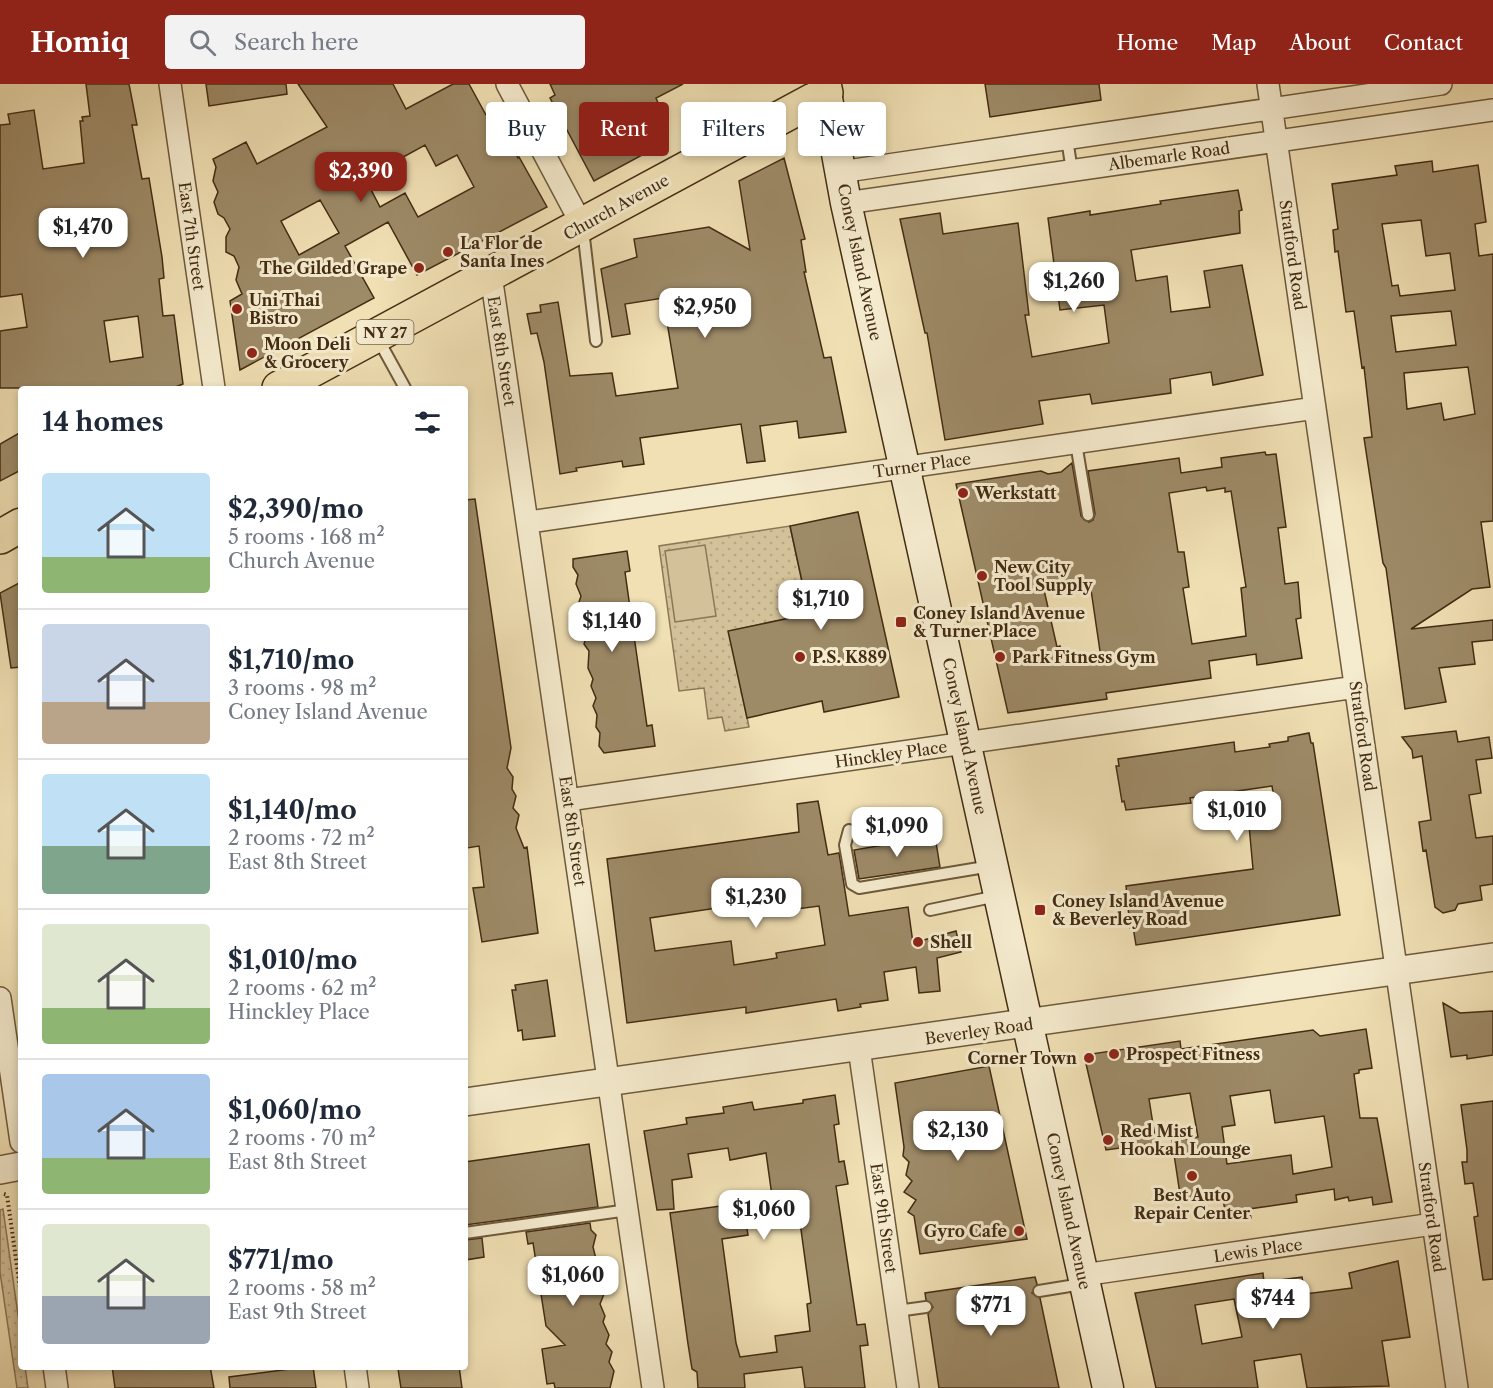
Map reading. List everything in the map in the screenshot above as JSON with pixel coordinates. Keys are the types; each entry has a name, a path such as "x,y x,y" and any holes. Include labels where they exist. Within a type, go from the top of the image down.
{"highway":[{"name":"Church Avenue","path":"283,386 582,225 825,88"},
{"path":"0,537 18,527"}],"main road":[{"name":"Coney Island Avenue","path":"825,88 846,203 1108,1388"}],"street":[{"name":"East 7th Street","path":"170,84 214,386"},
{"path":"507,84 582,225"},
{"name":"Stratford Road","path":"1268,84 1457,1388"},
{"name":"Albemarle Road","path":"840,172 1441,84"},
{"name":"Albemarle Road","path":"846,203 1493,110"},
{"path":"899,162 905,195"},
{"name":"East 8th Street","path":"491,275 529,522 653,1388"},
{"name":"Turner Place","path":"529,522 1315,408"},
{"name":"Hinckley Place","path":"568,800 1356,687"},
{"name":"Beverley Road","path":"468,1102 1493,957"},
{"path":"0,998 18,1121"},
{"name":"East 9th Street","path":"860,1048 908,1388"},
{"path":"0,1170 18,1167"},
{"name":"Lewis Place","path":"1084,1280 1433,1224"},
{"path":"55,1370 57,1388"},
{"path":"356,1370 358,1388"}],"lane":[{"path":"1067,139 1072,171"},
{"path":"582,225 596,341"},
{"path":"376,337 404,386"},
{"path":"1076,442 1088,515"},
{"path":"849,830 845,845 852,884 859,888 994,865"},
{"path":"930,910 1000,896"},
{"path":"468,1233 628,1210"},
{"path":"1039,1291 1084,1280"},
{"path":"897,1311 926,1307"}],"path":[{"path":"0,1192 7,1195 18,1274"}],"shaded area":[{"path":"790,526 809,614 729,631 749,727 725,731 722,717 708,719 704,688 679,691 659,546"},
{"path":"705,545 716,616 675,622 665,551"},
{"path":"3,1209 18,1315 18,1370 25,1370 28,1388 17,1388 0,1272 0,1210"}],"building":[{"path":"86,84 129,84 137,125 132,125 142,179 149,178 162,257 164,278 159,279 163,316 174,315 183,384 178,386 0,388 0,331 27,327 22,294 0,297 0,125 10,124 8,114 34,110 43,169 84,163 80,121 83,121 82,117 90,116","holes":["138,316 143,357 110,362 104,321"]},
{"path":"206,84 286,84 287,94 209,106"},
{"path":"298,84 393,84 406,109 453,84 469,84 486,115 486,156 519,157 547,207 417,275 388,222 345,246 374,298 240,370 230,301 242,294 236,280 239,267 234,256 226,252 226,237 230,229 224,218 218,214 214,202 218,192 213,181 216,167 213,159 246,142 257,164 327,127","holes":["425,145 436,166 457,155 474,187 418,217 405,193 380,207 365,178","320,200 339,233 299,255 281,221"]},
{"path":"550,84 683,84 656,98 658,102 579,102 579,153 567,130 567,102 552,102 550,98 555,95"},
{"path":"985,84 1099,84 1101,100 990,117"},
{"path":"581,156 640,156 594,181"},
{"path":"784,158 805,239 801,240 806,272 804,272 824,358 831,357 846,432 799,438 797,421 760,426 765,461 747,463 741,424 640,438 644,464 623,467 622,461 576,468 577,471 560,474 544,362 537,333 531,334 527,314 541,312 540,305 558,302 570,376 612,373 616,396 678,388 663,298 625,304 630,334 612,337 601,269 637,257 634,239 709,227 750,250 739,181"},
{"path":"1432,161 1433,172 1478,165 1486,222 1475,224 1479,256 1493,254 1493,521 1481,522 1490,587 1472,589 1411,629 1493,620 1493,640 1472,642 1475,664 1439,668 1446,702 1405,709 1386,568 1383,563 1364,438 1372,437 1364,367 1362,368 1354,311 1346,312 1338,251 1335,252 1333,230 1338,229 1332,184 1397,175 1395,166","holes":["1421,220 1426,256 1450,253 1455,290 1400,296 1398,285 1392,286 1382,224","1451,311 1456,345 1396,352 1391,316","1468,367 1475,414 1444,420 1441,403 1407,409 1404,373"]},
{"path":"1238,190 1242,210 1239,211 1240,233 1131,250 1136,281 1167,276 1171,312 1210,307 1204,271 1242,265 1263,375 1213,385 1211,372 1170,379 1171,393 1092,404 1090,394 1039,401 1043,424 945,440 927,333 925,333 900,219 940,213 943,234 1018,223 1029,315 1025,315 1032,357 1109,343 1104,305 1060,310 1048,218 1090,211 1090,215 1161,204 1160,201"},
{"path":"18,434 18,472 0,481 0,444"},
{"path":"1265,452 1266,455 1276,454 1286,527 1278,528 1285,584 1298,582 1301,618 1296,619 1302,658 1257,665 1256,654 1209,661 1211,678 1106,693 1107,699 1008,713 956,484 1041,471 1048,474 1061,472 1072,463 1081,516 1089,522 1093,520 1095,514 1088,471 1179,458 1181,473 1222,467 1221,458","holes":["1206,487 1207,491 1225,488 1225,492 1231,491 1246,587 1241,588 1246,636 1192,644 1183,588 1189,587 1184,552 1178,552 1169,493","1090,583 1101,658 1064,664 1060,646 1057,647 1044,590"]},
{"path":"475,499 511,748 507,768 513,777 512,789 516,796 513,808 519,815 516,828 524,848 527,847 538,933 482,942 473,888 484,887 479,846 468,848 468,500"},
{"path":"858,512 899,697 824,712 822,701 747,718 728,631 809,614 790,526"},
{"path":"627,551 630,571 625,572 633,629 647,726 652,725 655,746 604,753 599,746 600,733 596,727 597,715 593,706 596,698 591,686 593,679 588,668 589,651 584,644 587,633 581,623 584,613 578,605 581,596 576,584 578,575 573,567 573,559"},
{"path":"18,584 18,667 11,668 0,593"},
{"path":"1456,731 1458,742 1489,737 1492,758 1476,760 1481,793 1469,795 1476,838 1493,836 1493,884 1480,886 1482,900 1458,904 1455,910 1443,913 1435,907 1419,822 1431,820 1422,756 1413,758 1412,750 1402,737"},
{"path":"1309,733 1311,743 1313,743 1340,915 1136,945 1133,927 1130,928 1126,886 1253,869 1249,825 1278,822 1272,786 1190,798 1191,803 1126,810 1124,801 1122,802 1116,766 1119,766 1118,759 1234,742 1235,752 1270,747 1269,744 1288,741 1288,737"},
{"path":"818,801 828,855 839,853 849,916 908,907 913,943 956,931 961,952 937,958 940,991 919,993 916,967 884,972 888,1000 860,1004 861,1007 838,1011 836,999 746,1013 746,1007 627,1023 607,859 799,832 797,804","holes":["757,902 759,914 819,906 825,945 776,953 777,958 734,965 731,941 655,951 650,918"]},
{"path":"935,836 940,867 859,879 854,850"},
{"path":"547,980 555,1036 523,1040 522,1030 518,1031 512,990 516,990 515,985"},
{"path":"1443,1003 1460,1013 1493,1011 1493,1055 1467,1059 1467,1055 1451,1057"},
{"path":"1366,1029 1372,1068 1359,1070 1359,1073 1354,1074 1360,1118 1377,1118 1392,1202 1373,1205 1372,1197 1349,1201 1348,1197 1335,1200 1334,1189 1296,1195 1297,1202 1249,1209 1251,1218 1227,1221 1222,1194 1187,1200 1180,1194 1172,1141 1198,1137 1190,1093 1149,1099 1156,1143 1106,1150 1084,1055 1180,1041 1181,1049 1313,1030 1320,1036","holes":["1270,1090 1275,1123 1324,1116 1332,1167 1293,1174 1291,1155 1227,1164 1222,1127 1235,1125 1230,1096"]},
{"path":"989,1066 1027,1239 920,1254 914,1216 908,1212 916,1200 904,1192 912,1181 906,1175 909,1162 903,1156 904,1147 895,1083"},
{"path":"835,1095 839,1124 834,1125 839,1162 844,1161 848,1184 836,1186 857,1325 865,1324 868,1345 860,1346 865,1388 805,1388 802,1367 744,1374 745,1388 698,1388 697,1372 692,1369 688,1344 670,1213 735,1204 736,1209 744,1208 748,1235 722,1239 736,1343 740,1357 777,1352 775,1336 810,1331 807,1304 811,1303 796,1193 772,1196 766,1153 730,1160 728,1148 688,1154 692,1177 672,1180 674,1209 657,1210 644,1131 687,1124 686,1118 724,1113 723,1107 752,1102 754,1110 803,1103 803,1100"},
{"path":"1493,1101 1493,1279 1483,1280 1474,1217 1478,1216 1473,1183 1465,1184 1462,1162 1467,1162 1467,1150 1461,1105"},
{"path":"589,1144 598,1207 468,1225 468,1162"},
{"path":"590,1223 591,1230 596,1235 593,1247 600,1275 598,1287 604,1294 600,1304 605,1316 603,1322 609,1335 606,1344 612,1352 609,1362 614,1371 610,1388 555,1388 554,1383 547,1384 542,1349 565,1345 546,1326 533,1243 528,1244 526,1232"},
{"path":"482,1238 484,1257 468,1260 468,1240"},
{"path":"1398,1261 1410,1337 1382,1341 1389,1386 1307,1388 1301,1354 1254,1361 1258,1388 1156,1388 1135,1293 1263,1273 1264,1282 1302,1277 1305,1294 1352,1288 1349,1273","holes":["1234,1299 1242,1337 1202,1344 1195,1305"]},
{"path":"1035,1277 1037,1284 1032,1293 1040,1298 1059,1388 939,1388 928,1314 933,1307 926,1300 925,1293"},
{"path":"113,1370 211,1370 214,1388 115,1388"},
{"path":"282,1370 314,1370 316,1388 230,1388 229,1377"},
{"path":"398,1370 460,1370 462,1388 401,1388"}],"place":[{"name":"La Flor de Santa Ines","path":"448,252"},
{"name":"The Gilded Grape","path":"419,268"},
{"name":"Uni Thai Bistro","path":"237,309"},
{"name":"Moon Deli & Grocery","path":"252,353"},
{"name":"Werkstatt","path":"963,493"},
{"name":"New City Tool Supply","path":"982,576"},
{"name":"Coney Island Avenue & Turner Place","path":"901,622"},
{"name":"P.S. K889","path":"800,657"},
{"name":"Park Fitness Gym","path":"1000,657"},
{"name":"Coney Island Avenue & Beverley Road","path":"1040,910"},
{"name":"Shell","path":"918,942"},
{"name":"Prospect Fitness","path":"1114,1054"},
{"name":"Corner Town","path":"1089,1058"},
{"name":"Red Mist Hookah Lounge","path":"1108,1140"},
{"name":"Best Auto Repair Center","path":"1192,1176"},
{"name":"Gyro Cafe","path":"1019,1231"}]}
